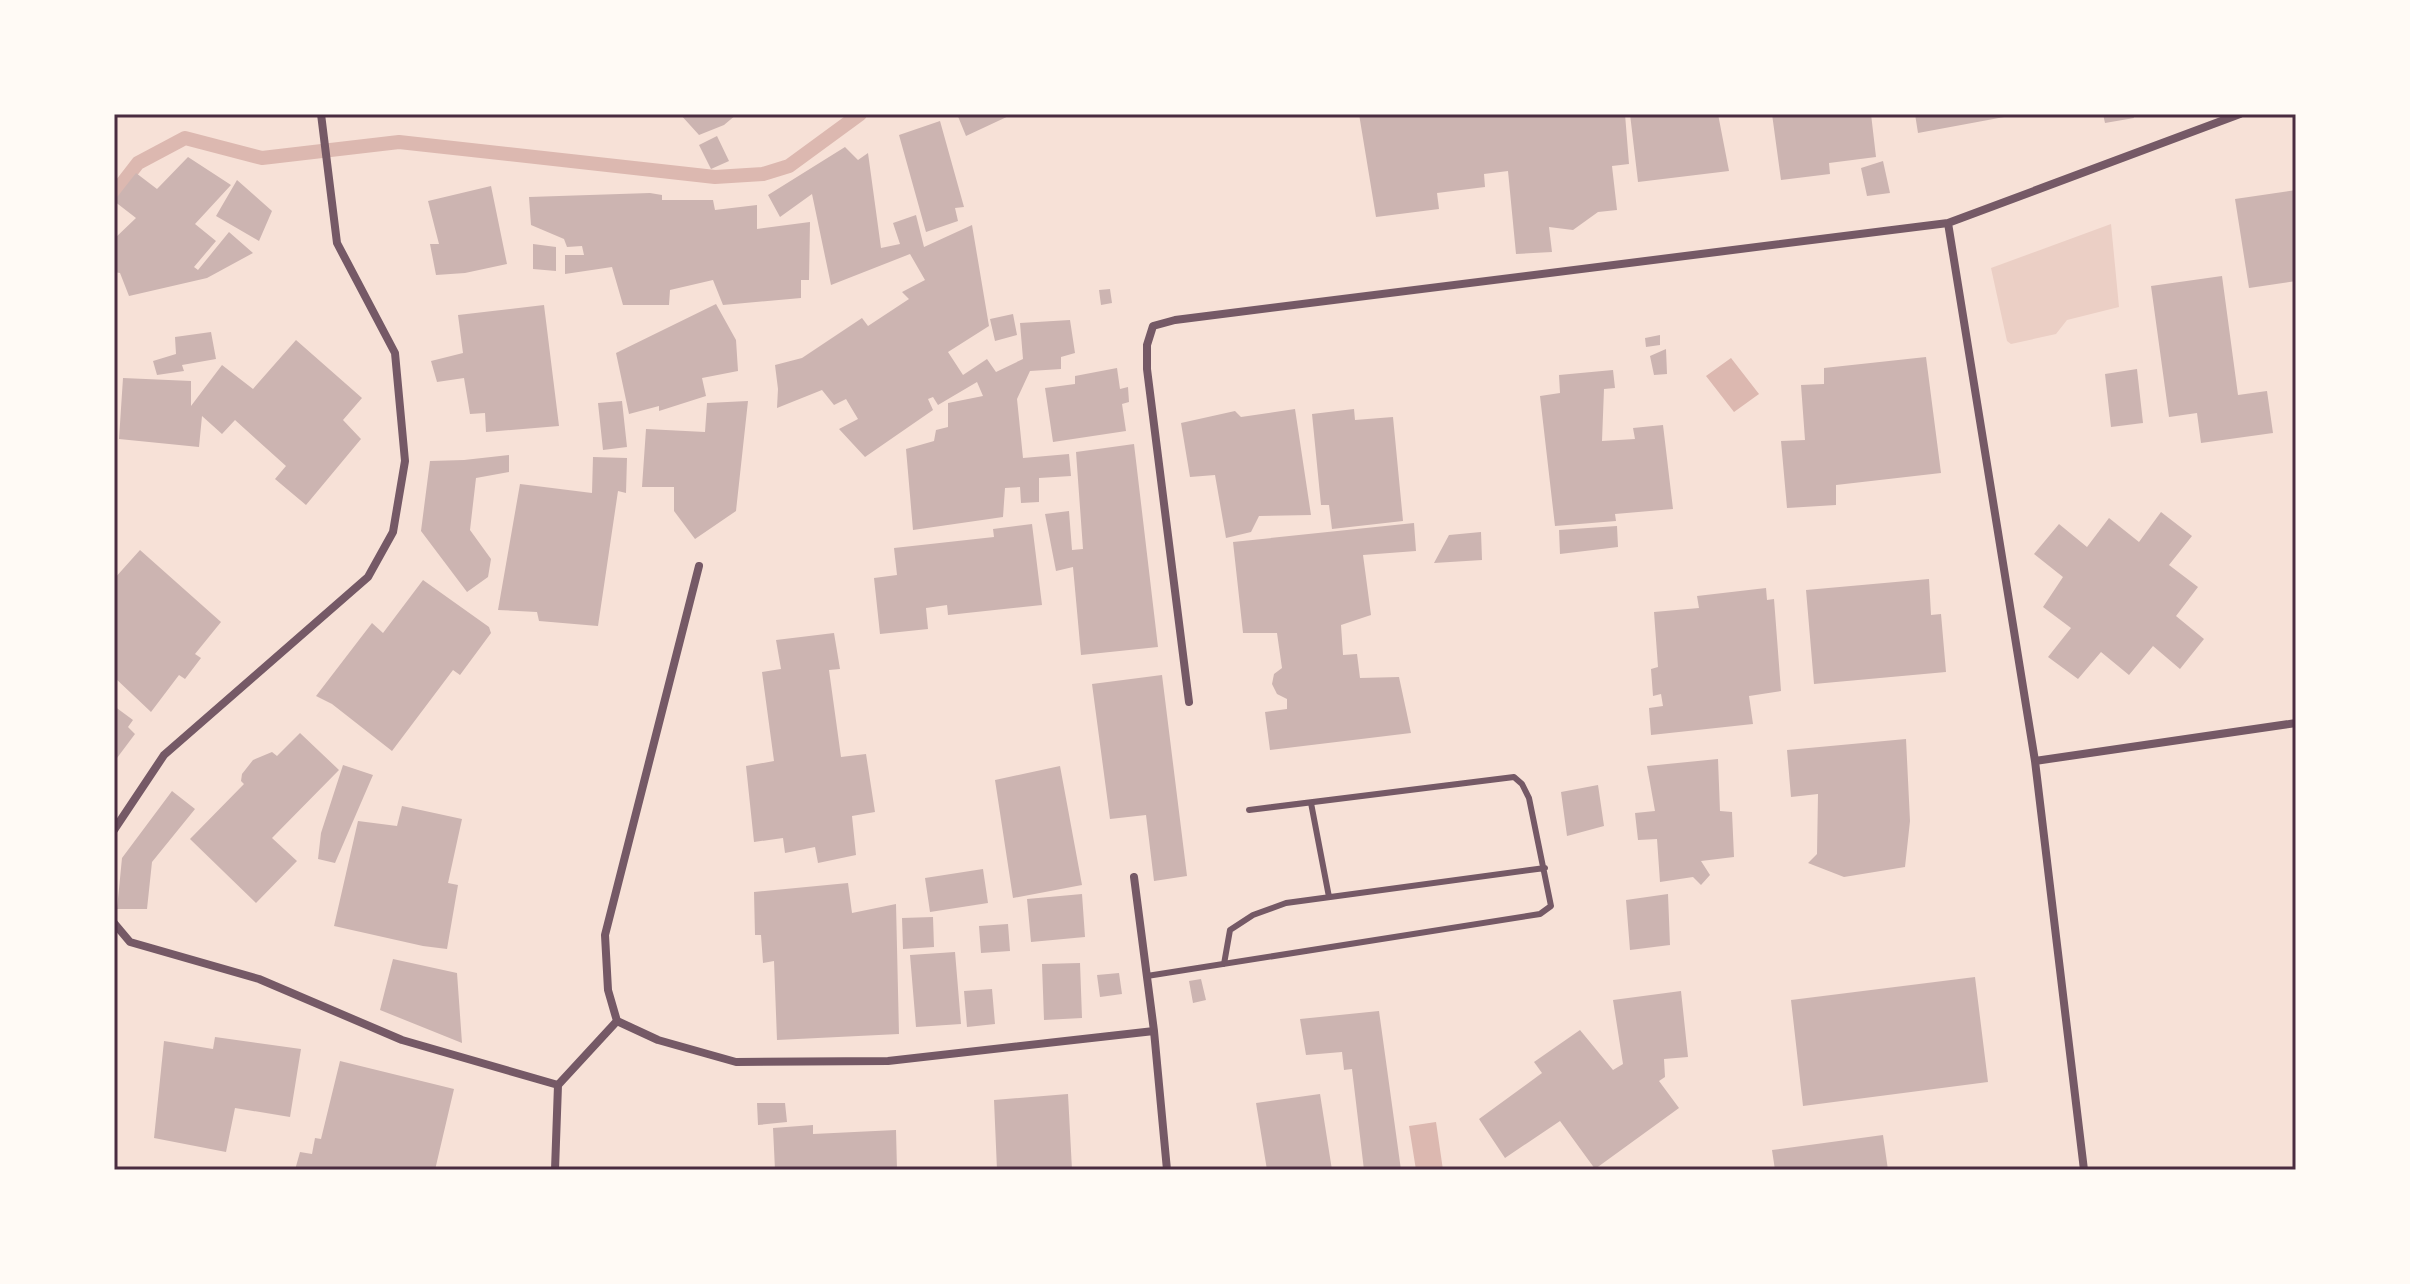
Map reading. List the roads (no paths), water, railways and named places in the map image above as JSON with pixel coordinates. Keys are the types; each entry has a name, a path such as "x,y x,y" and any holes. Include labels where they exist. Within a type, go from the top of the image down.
{"street":[{"path":"114,830 164,755 368,577 393,532 405,461 395,353 337,243 321,114"},
{"path":"1189,702 1147,369 1147,345 1153,326 1175,320 1948,223 2240,114"},
{"path":"1948,223 2035,761 2084,1170"},
{"path":"699,566 605,935 608,990 617,1021 658,1040 736,1062 888,1061 1154,1031"},
{"path":"2035,761 2296,723"},
{"path":"1134,877 1154,1031 1167,1170"},
{"path":"114,923 130,942 259,979 402,1040 558,1085"},
{"path":"555,1170 558,1085 617,1021"}],"lane":[{"path":"1147,976 1540,914 1551,906 1529,798 1522,784 1514,777 1249,810"},
{"path":"1311,803 1329,897"},
{"path":"1224,964 1230,930 1253,915 1286,903 1545,868"}],"waterway":[{"path":"114,194 138,163 185,138 262,158 399,142 715,177 763,174 789,166 860,114"}]}
